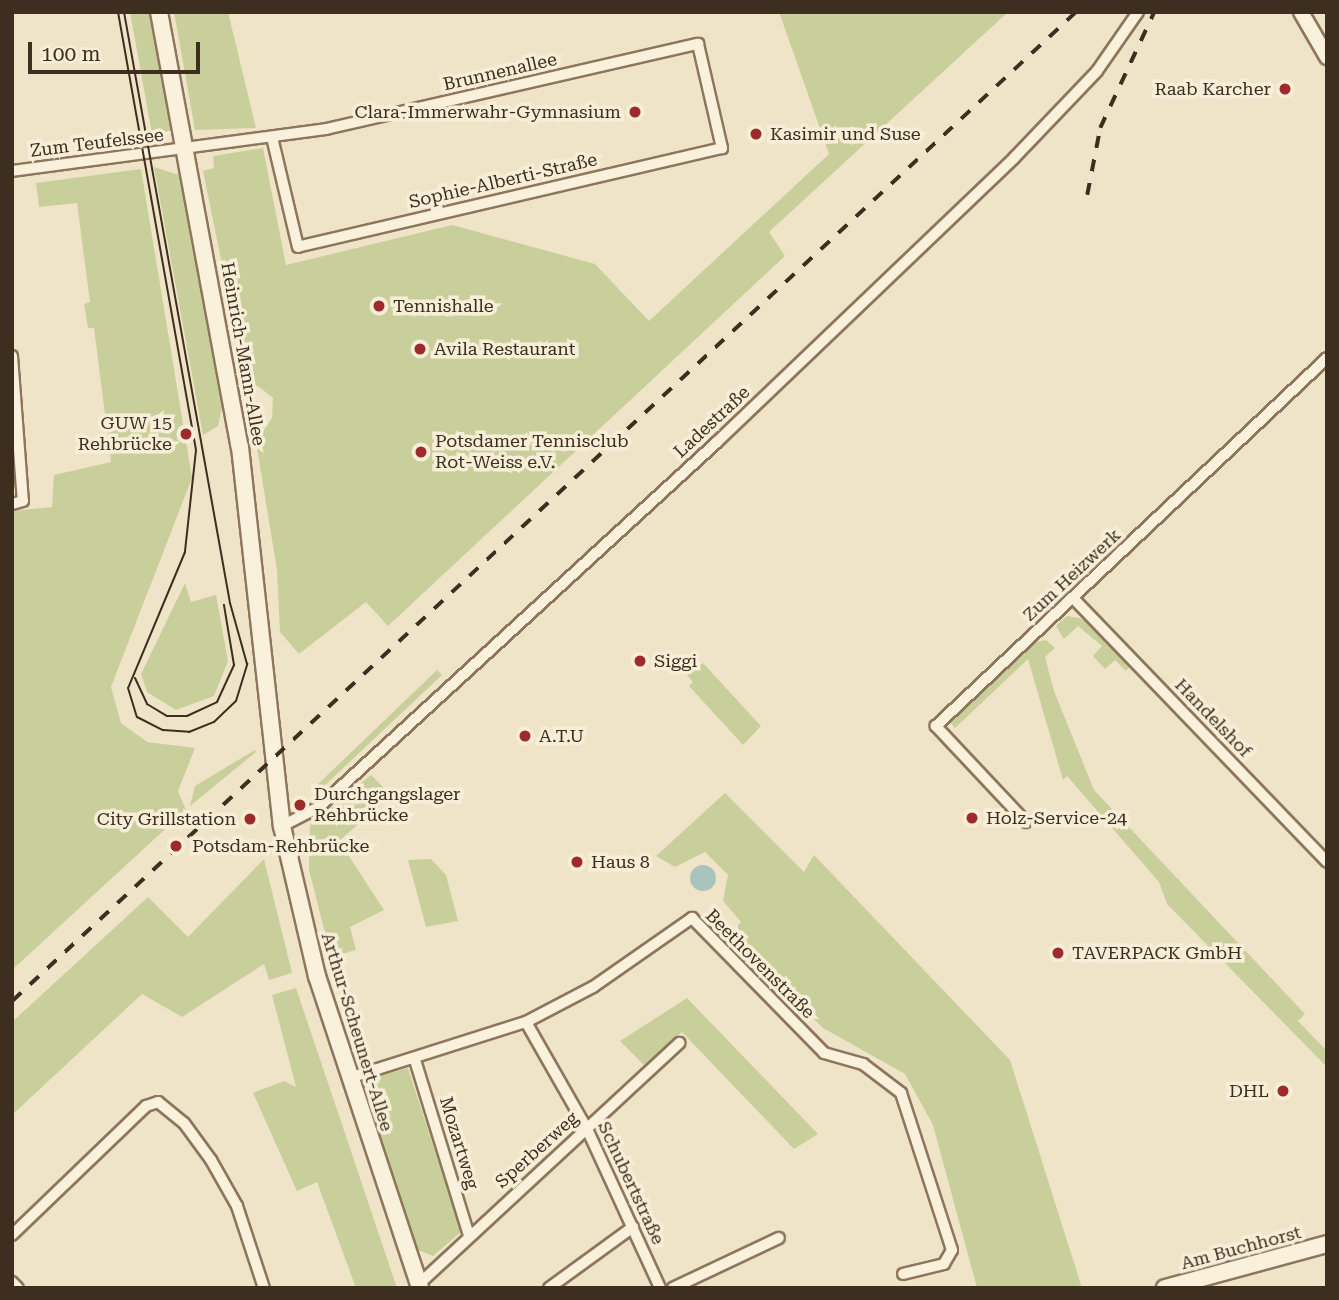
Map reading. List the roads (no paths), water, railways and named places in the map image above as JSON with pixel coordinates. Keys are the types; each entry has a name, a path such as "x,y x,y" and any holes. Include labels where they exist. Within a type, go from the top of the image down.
{"main road":[{"name":"Heinrich-Mann-Allee","path":"159,12 186,150 255,546 266,706 275,783"},
{"name":"Arthur-Scheunert-Allee","path":"275,783 282,826 349,1078 420,1286"},
{"name":"Am Buchhorst","path":"1166,1288 1327,1244"}],"street":[{"name":"Ladestraße","path":"282,826 319,807 716,443 1014,158 1097,71 1138,12"},
{"path":"1301,12 1327,57"},
{"name":"Brunnenallee","path":"186,150 272,137 698,44"},
{"name":"Sophie-Alberti-Straße","path":"272,137 298,247 722,148 698,44"},
{"name":"Zum Teufelssee","path":"12,171 186,150"},
{"path":"12,356 18,502"},
{"name":"Zum Heizwerk","path":"1026,822 936,726 1327,358"},
{"name":"Handelshof","path":"1073,598 1327,862"},
{"name":"Beethovenstraße","path":"349,1078 415,1060 526,1023 593,987 692,918 824,1053 863,1064 901,1093 952,1250 944,1264 904,1274"},
{"name":"Schubertstraße","path":"526,1023 587,1129 660,1288"},
{"name":"Sperberweg","path":"420,1286 469,1236 679,1042"},
{"name":"Mozartweg","path":"415,1060 469,1236"},
{"path":"12,1235 146,1106 159,1102 184,1123 231,1195 264,1288"},
{"path":"549,1288 633,1227"},
{"path":"673,1288 779,1238"},
{"path":"12,1282 18,1288"}],"water":[{"path":"703,865 712,869 716,878 712,887 703,891 694,887 690,878 694,869"}],"tram line":[{"path":"118,12 196,450 185,552 128,688 137,717 163,730 189,732 214,722 236,701 247,664 230,603 124,12"},
{"path":"135,678 147,704 167,716 187,716 217,702 234,665 224,605"}],"railway":[{"path":"12,1001 1076,12"},
{"path":"1087,195 1100,128 1154,12"}],"place":[{"name":"Raab Karcher","path":"1285,89"},
{"name":"Clara-Immerwahr-Gymnasium","path":"635,112"},
{"name":"Kasimir und Suse","path":"756,134"},
{"name":"Tennishalle","path":"379,306"},
{"name":"Avila Restaurant","path":"420,349"},
{"name":"GUW 15 Rehbrücke","path":"186,434"},
{"name":"Potsdamer Tennisclub Rot-Weiss e.V.","path":"421,452"},
{"name":"Siggi","path":"640,661"},
{"name":"A.T.U","path":"525,736"},
{"name":"Durchgangslager Rehbrücke","path":"300,805"},
{"name":"Holz-Service-24","path":"972,818"},
{"name":"City Grillstation","path":"250,819"},
{"name":"Potsdam-Rehbrücke","path":"176,846"},
{"name":"Haus 8","path":"577,862"},
{"name":"TAVERPACK GmbH","path":"1058,953"},
{"name":"DHL","path":"1283,1091"}]}
